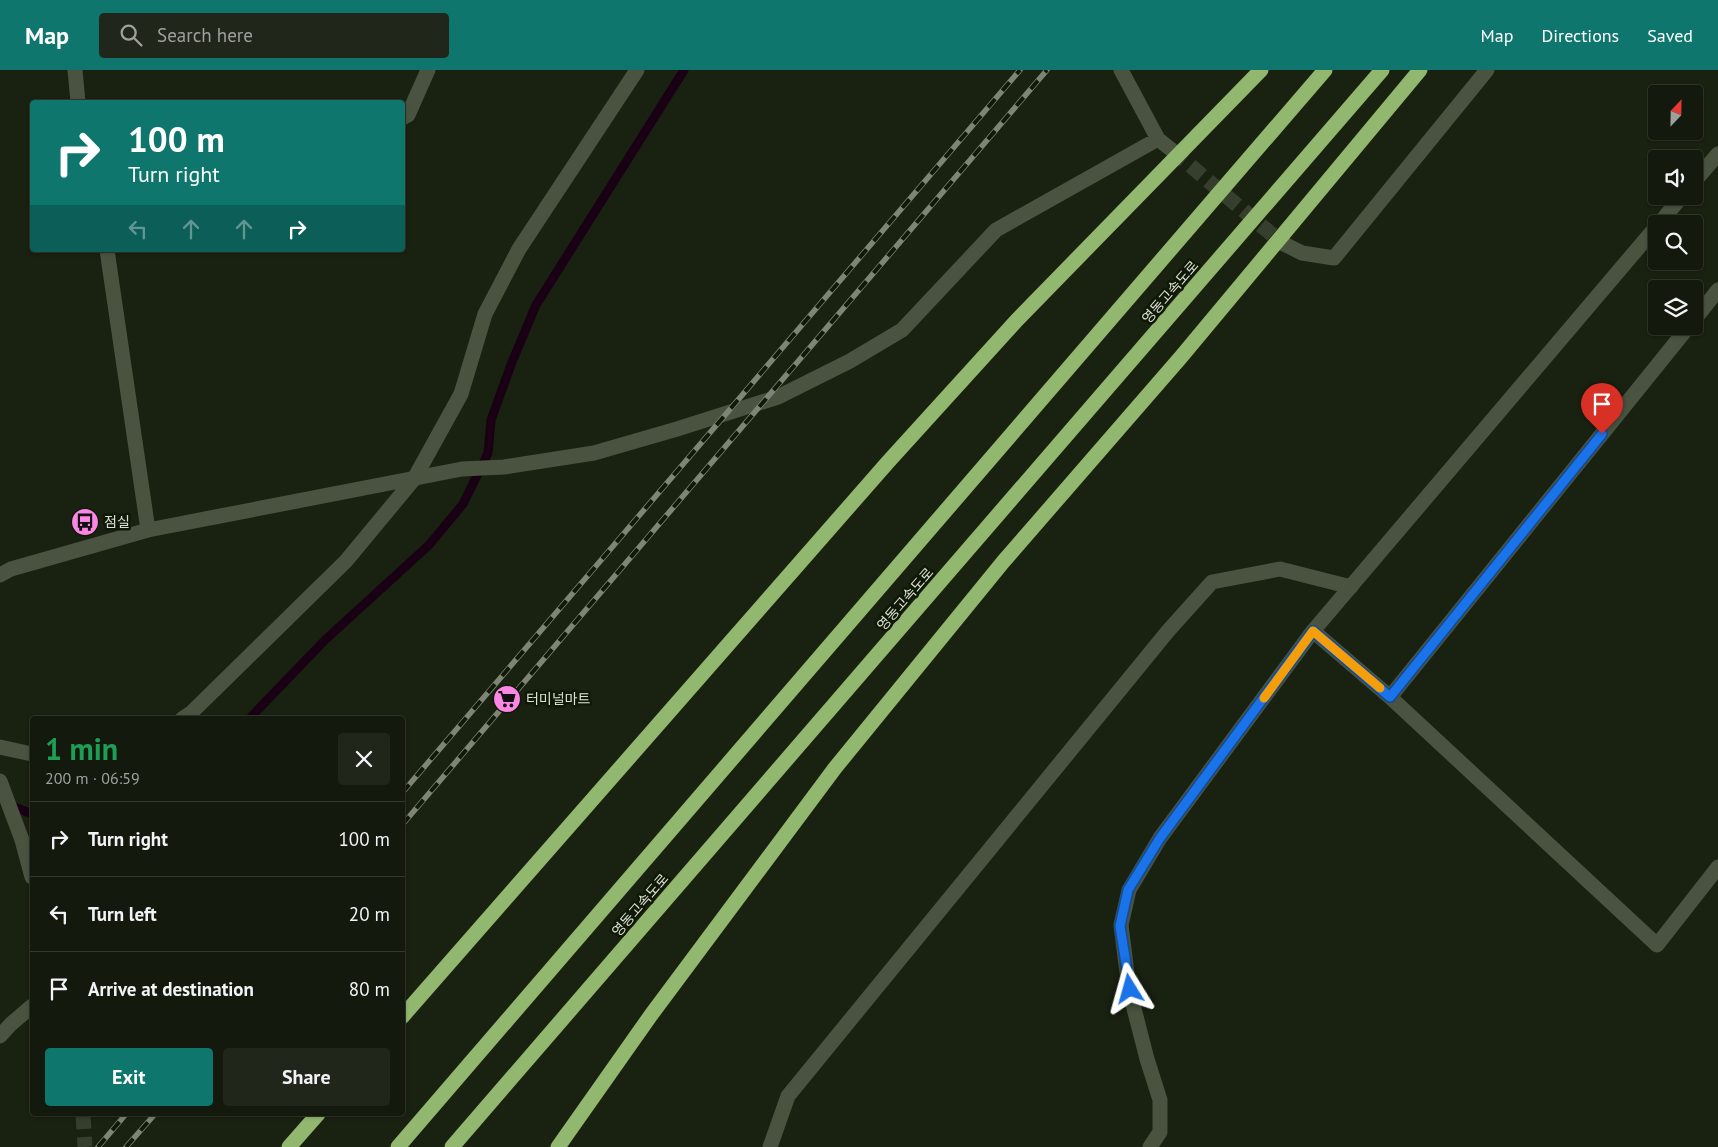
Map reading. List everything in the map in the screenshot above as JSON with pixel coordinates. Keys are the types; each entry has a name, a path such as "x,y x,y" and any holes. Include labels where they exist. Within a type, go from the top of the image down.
{"highway":[{"path":"405,1015 894,454 1017,320 1261,70"},
{"name":"영동고속도로","path":"398,1147 1325,70"},
{"name":"영동고속도로","path":"452,1147 1382,70"},
{"path":"558,1147 651,1015 835,768 1003,562 1181,357 1420,70"},
{"path":"289,1147 316,1116"}],"street":[{"path":"75,70 78,100"},
{"path":"405,116 408,115 428,70"},
{"path":"185,716 346,561 414,479 461,394 485,314 519,249 637,70"},
{"path":"1121,70 1158,139 1173,151"},
{"path":"1282,243 1302,253 1334,258 1486,70"},
{"path":"0,575 11,570 148,530 462,469 504,467 594,453 778,397 850,361 902,330 996,230 1158,139"},
{"path":"1703,172 1718,154"},
{"path":"1666,215 1674,205"},
{"path":"1150,1147 1160,1132 1160,1100 1147,1059 1128,980 1120,926 1128,890 1160,838 1313,631 1648,236"},
{"path":"107,252 148,530"},
{"path":"1703,309 1718,290"},
{"path":"1390,697 1682,335"},
{"path":"770,1147 788,1096 1168,631 1212,582 1280,569 1351,587"},
{"path":"1313,631 1390,697 1657,945 1718,867"},
{"path":"0,747 30,754"},
{"path":"1,782 22,840 30,870"},
{"path":"0,1036 30,1008"}],"waterway":[{"path":"252,716 325,640 429,545 463,504 488,453 491,420 512,362 536,305 684,70"},
{"path":"7,804 30,813"}],"tunnel":[{"path":"1173,151 1282,243"},
{"path":"83,1116 85,1147"}],"railway":[{"path":"405,789 1020,70"},
{"path":"405,821 1047,70"},
{"path":"98,1147 124,1116"},
{"path":"126,1147 153,1116"}],"slow traffic":[{"path":"1264,698 1313,631 1380,688"}],"place":[{"name":"점실","path":"85,522"},
{"name":"터미널마트","path":"507,699"}],"route":[{"path":"1130,989 1120,926 1128,890 1160,838 1313,631 1390,697 1602,434"}]}
